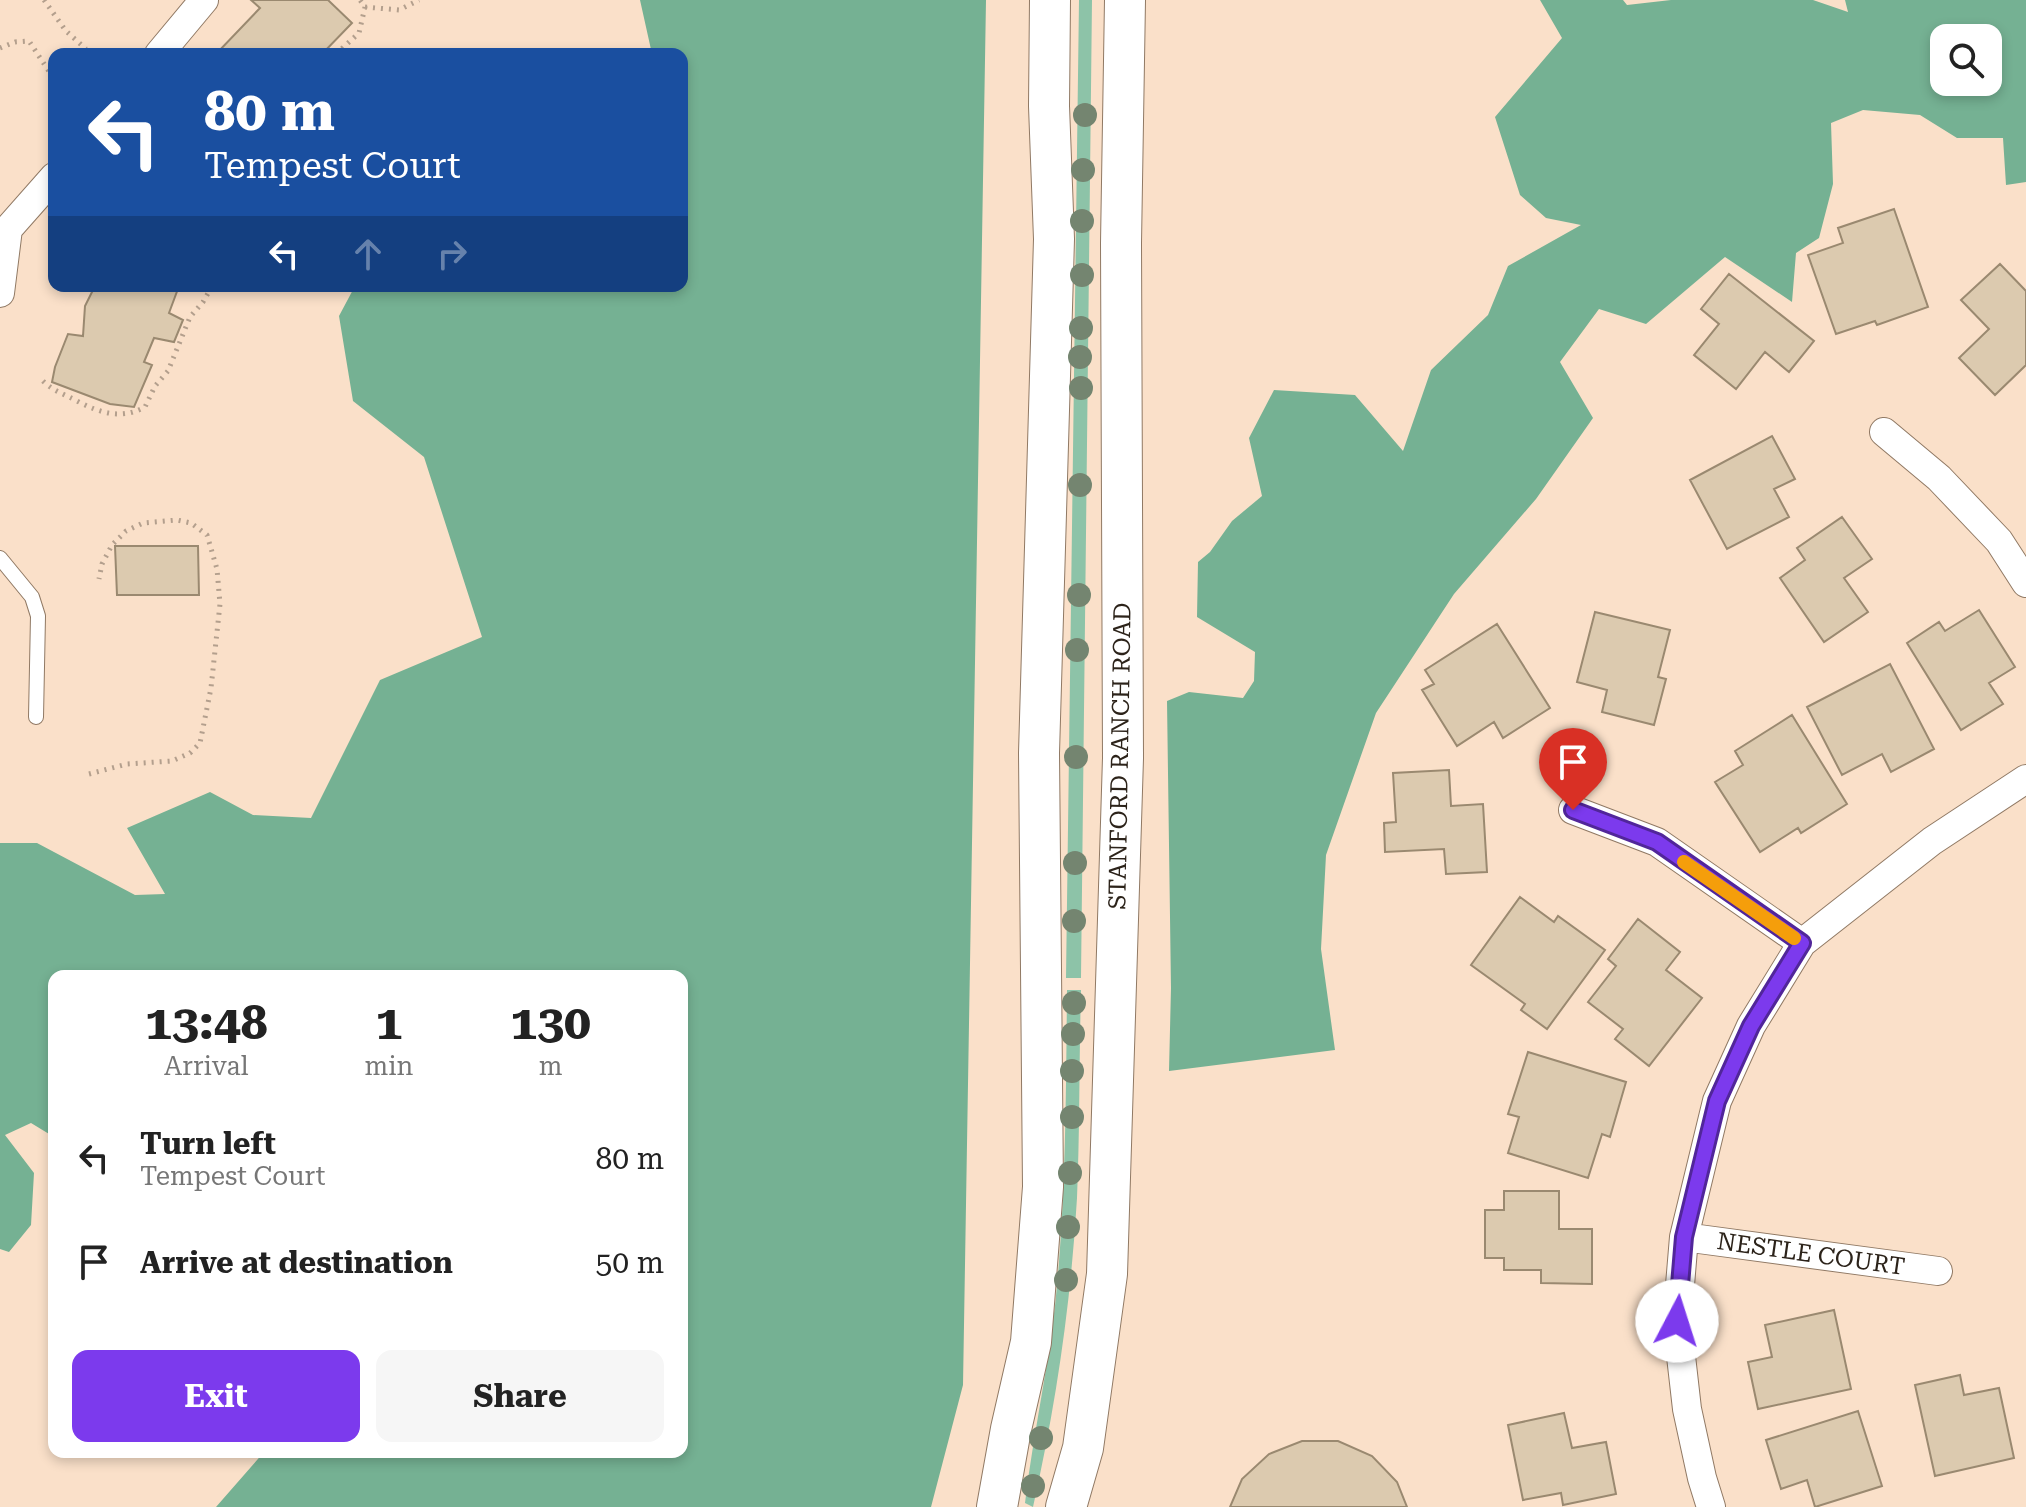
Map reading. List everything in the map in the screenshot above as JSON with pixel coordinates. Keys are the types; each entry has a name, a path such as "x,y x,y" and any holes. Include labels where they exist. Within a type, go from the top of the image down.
{"main road":[{"path":"997,1507 1031,1342 1043,1187 1039,753 1054,239 1049,106 1050,0"},
{"name":"STANFORD RANCH ROAD","path":"1066,1507 1083,1448 1107,1274 1123,758 1121,243 1125,0"}],"street":[{"path":"164,48 204,0"},
{"path":"0,293 8,229 48,184"},
{"path":"1884,432 1939,478 1989,530 2026,583"},
{"path":"1711,1507 1687,1409 1677,1321 1684,1237 1717,1101 1751,1026 1802,943 1932,841 2026,779"},
{"path":"1573,810 1657,842 1802,943"},
{"name":"NESTLE COURT","path":"1684,1237 1938,1271"}],"lane":[{"path":"0,558 32,597 38,616 36,717"}],"path":[{"path":"44,0 66,31 85,48"},
{"path":"343,48 359,33 365,7 360,0"},
{"path":"365,7 399,10 419,0"},
{"path":"0,48 29,41 48,70"},
{"path":"43,381 59,393 104,413 118,414 145,407 155,386 168,371 190,317 209,292"},
{"path":"89,774 127,764 154,764 183,758 200,743 211,688 220,604 217,569 207,535 191,523 177,520 143,523 126,531 112,545 102,564 99,579"}],"green space":[{"path":"640,0 986,0 963,1385 931,1507 216,1507 259,1458 688,1458 688,970 48,970 48,1133 31,1123 5,1135 34,1173 31,1225 9,1252 0,1249 0,843 37,843 135,895 165,894 127,828 210,792 253,815 311,818 380,680 482,637 424,457 353,401 339,316 352,292 688,292 688,48 651,48"},
{"path":"1079,0 1092,0 1081,978 1066,978"},
{"path":"1540,0 1623,0 1627,5 1671,0 1813,0 1848,12 1845,0 2026,0 2026,182 2006,185 2003,138 1957,138 1920,115 1863,110 1831,123 1833,184 1819,238 1796,253 1792,302 1725,257 1646,324 1599,309 1560,362 1593,418 1536,499 1454,594 1376,713 1326,855 1321,949 1335,1050 1169,1071 1171,988 1167,701 1189,692 1243,698 1254,681 1255,652 1197,617 1198,562 1210,552 1232,521 1262,496 1249,438 1274,390 1355,395 1403,451 1431,370 1488,315 1508,266 1581,225 1546,218 1520,195 1495,117 1562,38"},
{"path":"1067,990 1081,990 1077,1198 1061,1353 1033,1507 1025,1503 1052,1332 1061,1239"}],"building":[{"path":"251,0 328,0 352,23 328,48 222,48 260,8"},
{"path":"1894,209 1928,307 1877,325 1875,321 1836,334 1808,255 1843,243 1838,228"},
{"path":"2000,264 2026,291 2026,365 1995,395 1959,358 1989,329 1961,300"},
{"path":"1729,274 1814,341 1789,372 1765,352 1736,389 1694,355 1719,324 1701,309"},
{"path":"92,292 177,292 169,313 183,320 174,342 154,338 144,362 152,365 134,407 110,404 52,382 68,334 83,336 85,306"},
{"path":"1772,436 1795,479 1774,489 1789,517 1727,549 1690,480"},
{"path":"1842,517 1872,559 1844,578 1868,612 1824,642 1780,578 1805,560 1797,548"},
{"path":"115,546 198,546 199,595 117,595"},
{"path":"1979,610 2015,667 1989,683 2003,704 1961,730 1907,643 1939,622 1945,631"},
{"path":"1595,612 1670,630 1658,677 1666,679 1654,725 1602,712 1607,690 1577,682"},
{"path":"1497,624 1550,708 1503,738 1494,722 1457,746 1422,690 1434,684 1425,670"},
{"path":"1890,664 1934,749 1891,772 1882,754 1842,775 1807,707"},
{"path":"1792,715 1847,804 1801,833 1798,828 1760,852 1715,782 1743,765 1735,751"},
{"path":"1449,770 1451,806 1483,804 1487,872 1446,874 1444,849 1385,852 1384,823 1396,822 1393,773"},
{"path":"1520,897 1554,922 1558,916 1605,950 1547,1029 1521,1010 1525,1004 1471,965"},
{"path":"1638,919 1680,952 1666,970 1702,998 1649,1066 1615,1039 1623,1029 1588,1002 1616,966 1608,959"},
{"path":"1528,1052 1626,1082 1610,1137 1602,1134 1588,1178 1508,1153 1519,1117 1508,1114"},
{"path":"1504,1191 1559,1191 1559,1229 1592,1229 1592,1284 1541,1283 1541,1270 1504,1270 1504,1258 1485,1258 1485,1210 1504,1210"},
{"path":"1834,1310 1851,1389 1758,1409 1748,1362 1772,1357 1765,1325"},
{"path":"1960,1375 1964,1395 1999,1388 2014,1458 1935,1476 1915,1385"},
{"path":"1858,1411 1882,1486 1815,1507 1807,1480 1781,1489 1766,1440"},
{"path":"1564,1413 1572,1448 1606,1442 1616,1494 1563,1505 1561,1493 1523,1500 1508,1425"},
{"path":"1302,1441 1338,1441 1372,1456 1397,1482 1407,1507 1230,1507 1242,1479 1269,1454"}],"slow traffic":[{"path":"1684,862 1794,938"}],"route":[{"path":"1573,810 1657,842 1802,943 1751,1026 1717,1101 1684,1237 1677,1321"}]}
